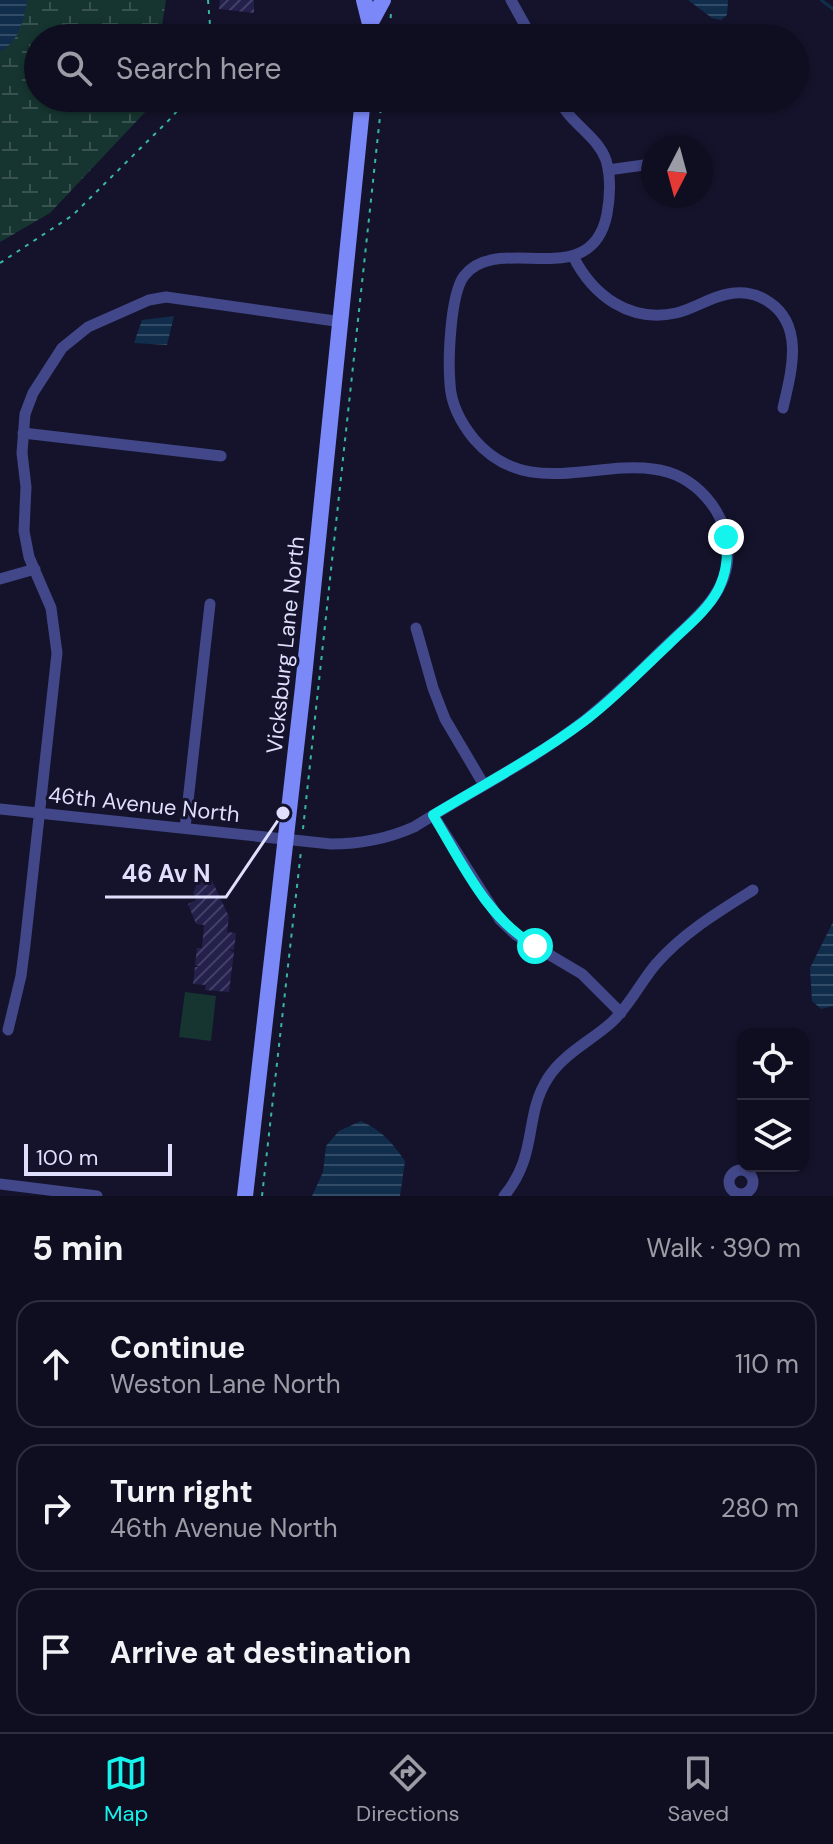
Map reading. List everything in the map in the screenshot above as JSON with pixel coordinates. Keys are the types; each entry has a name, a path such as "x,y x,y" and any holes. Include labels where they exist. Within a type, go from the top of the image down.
{"main road":[{"path":"364,0 368,24"},
{"path":"374,24 387,6"},
{"name":"Vicksburg Lane North","path":"245,1196 294,840 362,112"}],"street":[{"path":"511,0 524,24"},
{"path":"465,255 474,267 497,260 556,259 573,256 597,240 608,211 608,170 597,144 565,112"},
{"path":"608,170 641,165"},
{"path":"573,256 600,293 623,308 640,313 676,313 730,293 758,295 770,302 781,312 792,337 790,380 783,408"},
{"name":"46th Avenue North","path":"0,809 342,844 395,835 484,785 585,720 704,609 717,593 728,555 721,520 701,491 670,473 653,469 558,475 522,469 493,456 464,426 450,387 449,366 459,287 464,276 474,267"},
{"path":"8,1030 21,976 57,653 51,608 29,557 24,531 26,487 23,433 25,414 33,393 62,348 88,327 149,300 166,297 197,300 342,322"},
{"path":"23,433 221,456"},
{"path":"0,579 35,569"},
{"path":"185,828 210,604"},
{"path":"416,628 445,719 484,785"},
{"path":"433,815 500,920 516,935 582,974 621,1013"},
{"path":"504,1196 525,1163 536,1109 548,1077 558,1064 621,1013 670,949 698,926 753,890"},
{"path":"0,1184 97,1196"}],"path":[{"path":"208,0 210,24"},
{"path":"0,263 73,215 176,112"},
{"path":"262,1196 294,840 380,112"}],"green space":[{"path":"0,0 166,0 162,24 24,24 24,112 145,112 50,213 0,242"},
{"path":"185,992 216,996 211,1041 179,1037"}],"water":[{"path":"0,0 27,0 16,37 0,51"},
{"path":"688,0 728,0 727,15 721,20 712,18"},
{"path":"174,316 167,345 134,343 142,320"},
{"path":"833,922 833,1006 821,1009 812,1001 810,968"},
{"path":"361,1121 386,1138 405,1161 400,1196 312,1196 323,1172 326,1146 339,1131"}],"building":[{"path":"220,0 254,0 254,13 219,9"},
{"path":"201,875 210,876 229,917 227,932 236,933 234,950 228,949 234,952 229,992 205,990 206,985 193,984 195,967 200,967 195,965 197,948 202,948 204,925 196,924 188,904 196,900 193,893"}],"waterway":[{"path":"821,0 833,9"}],"place":[{"name":"46 Av N","path":"283,813"}],"route":[{"path":"535,946 516,935 500,920 483,898 433,815 548,746 619,691 717,593 728,555 726,537"}]}
